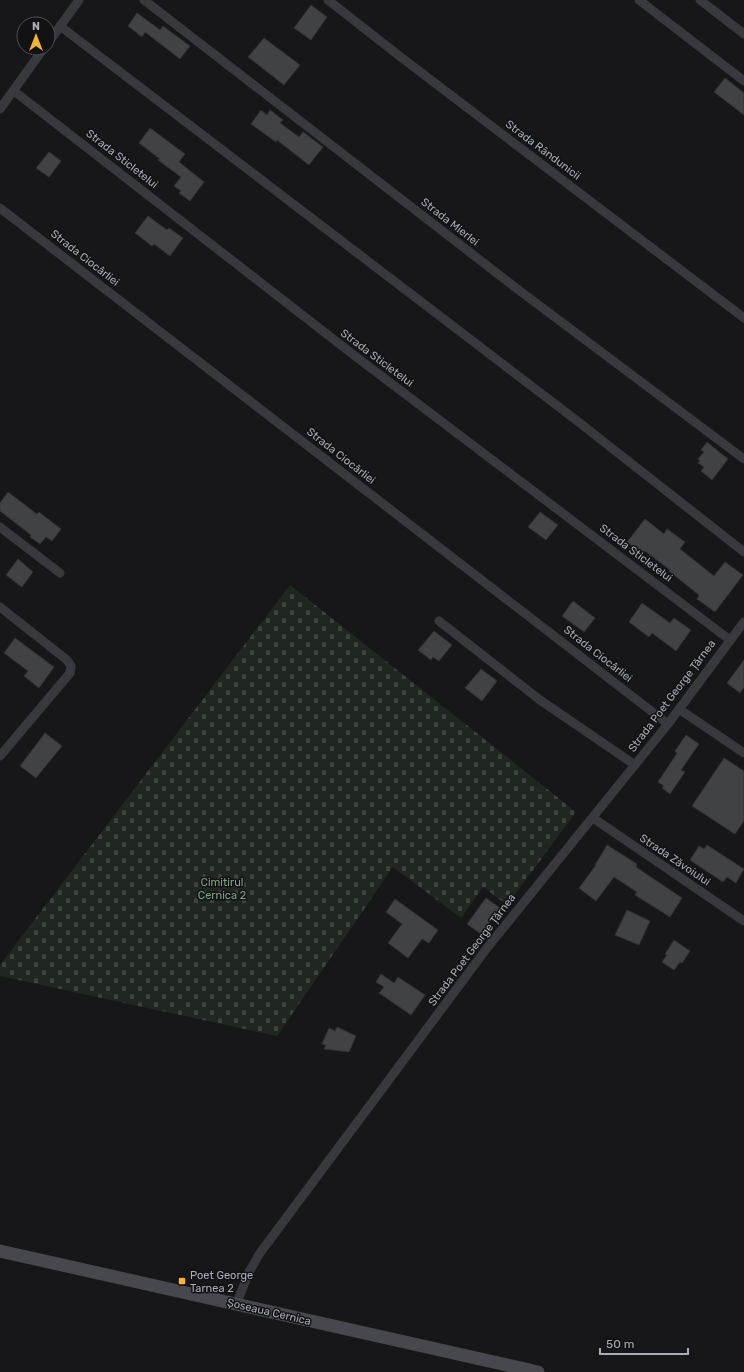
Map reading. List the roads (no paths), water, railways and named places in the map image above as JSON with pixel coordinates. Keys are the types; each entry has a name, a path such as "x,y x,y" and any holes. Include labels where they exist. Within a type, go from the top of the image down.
{"main road":[{"name":"Șoseaua Cernica","path":"0,1250 538,1372"}],"street":[{"path":"56,32 80,0"},
{"name":"Strada Mierlei","path":"144,0 516,288 744,458"},
{"name":"Strada Rândunicii","path":"328,0 744,318"},
{"path":"639,0 744,81"},
{"path":"700,0 744,34"},
{"path":"60,26 576,420 744,552"},
{"path":"0,109 38,56"},
{"name":"Strada Sticletelui","path":"14,91 355,356 730,640"},
{"name":"Strada Ciocârliei","path":"0,208 668,724"},
{"path":"0,527 60,573"},
{"path":"0,608 67,660 71,666 70,673 0,756"},
{"path":"439,621 540,700 635,765"},
{"name":"Strada Poet George Țărnea","path":"236,1304 249,1272 260,1253 487,948 680,709 744,622"},
{"path":"680,709 744,753"},
{"name":"Strada Zăvoiului","path":"593,818 744,921"}],"place":[{"name":"Poet George Tarnea 2","path":"182,1281"}],"park label":[{"name":"Cimitirul Cernica 2","path":"222,888"}]}
